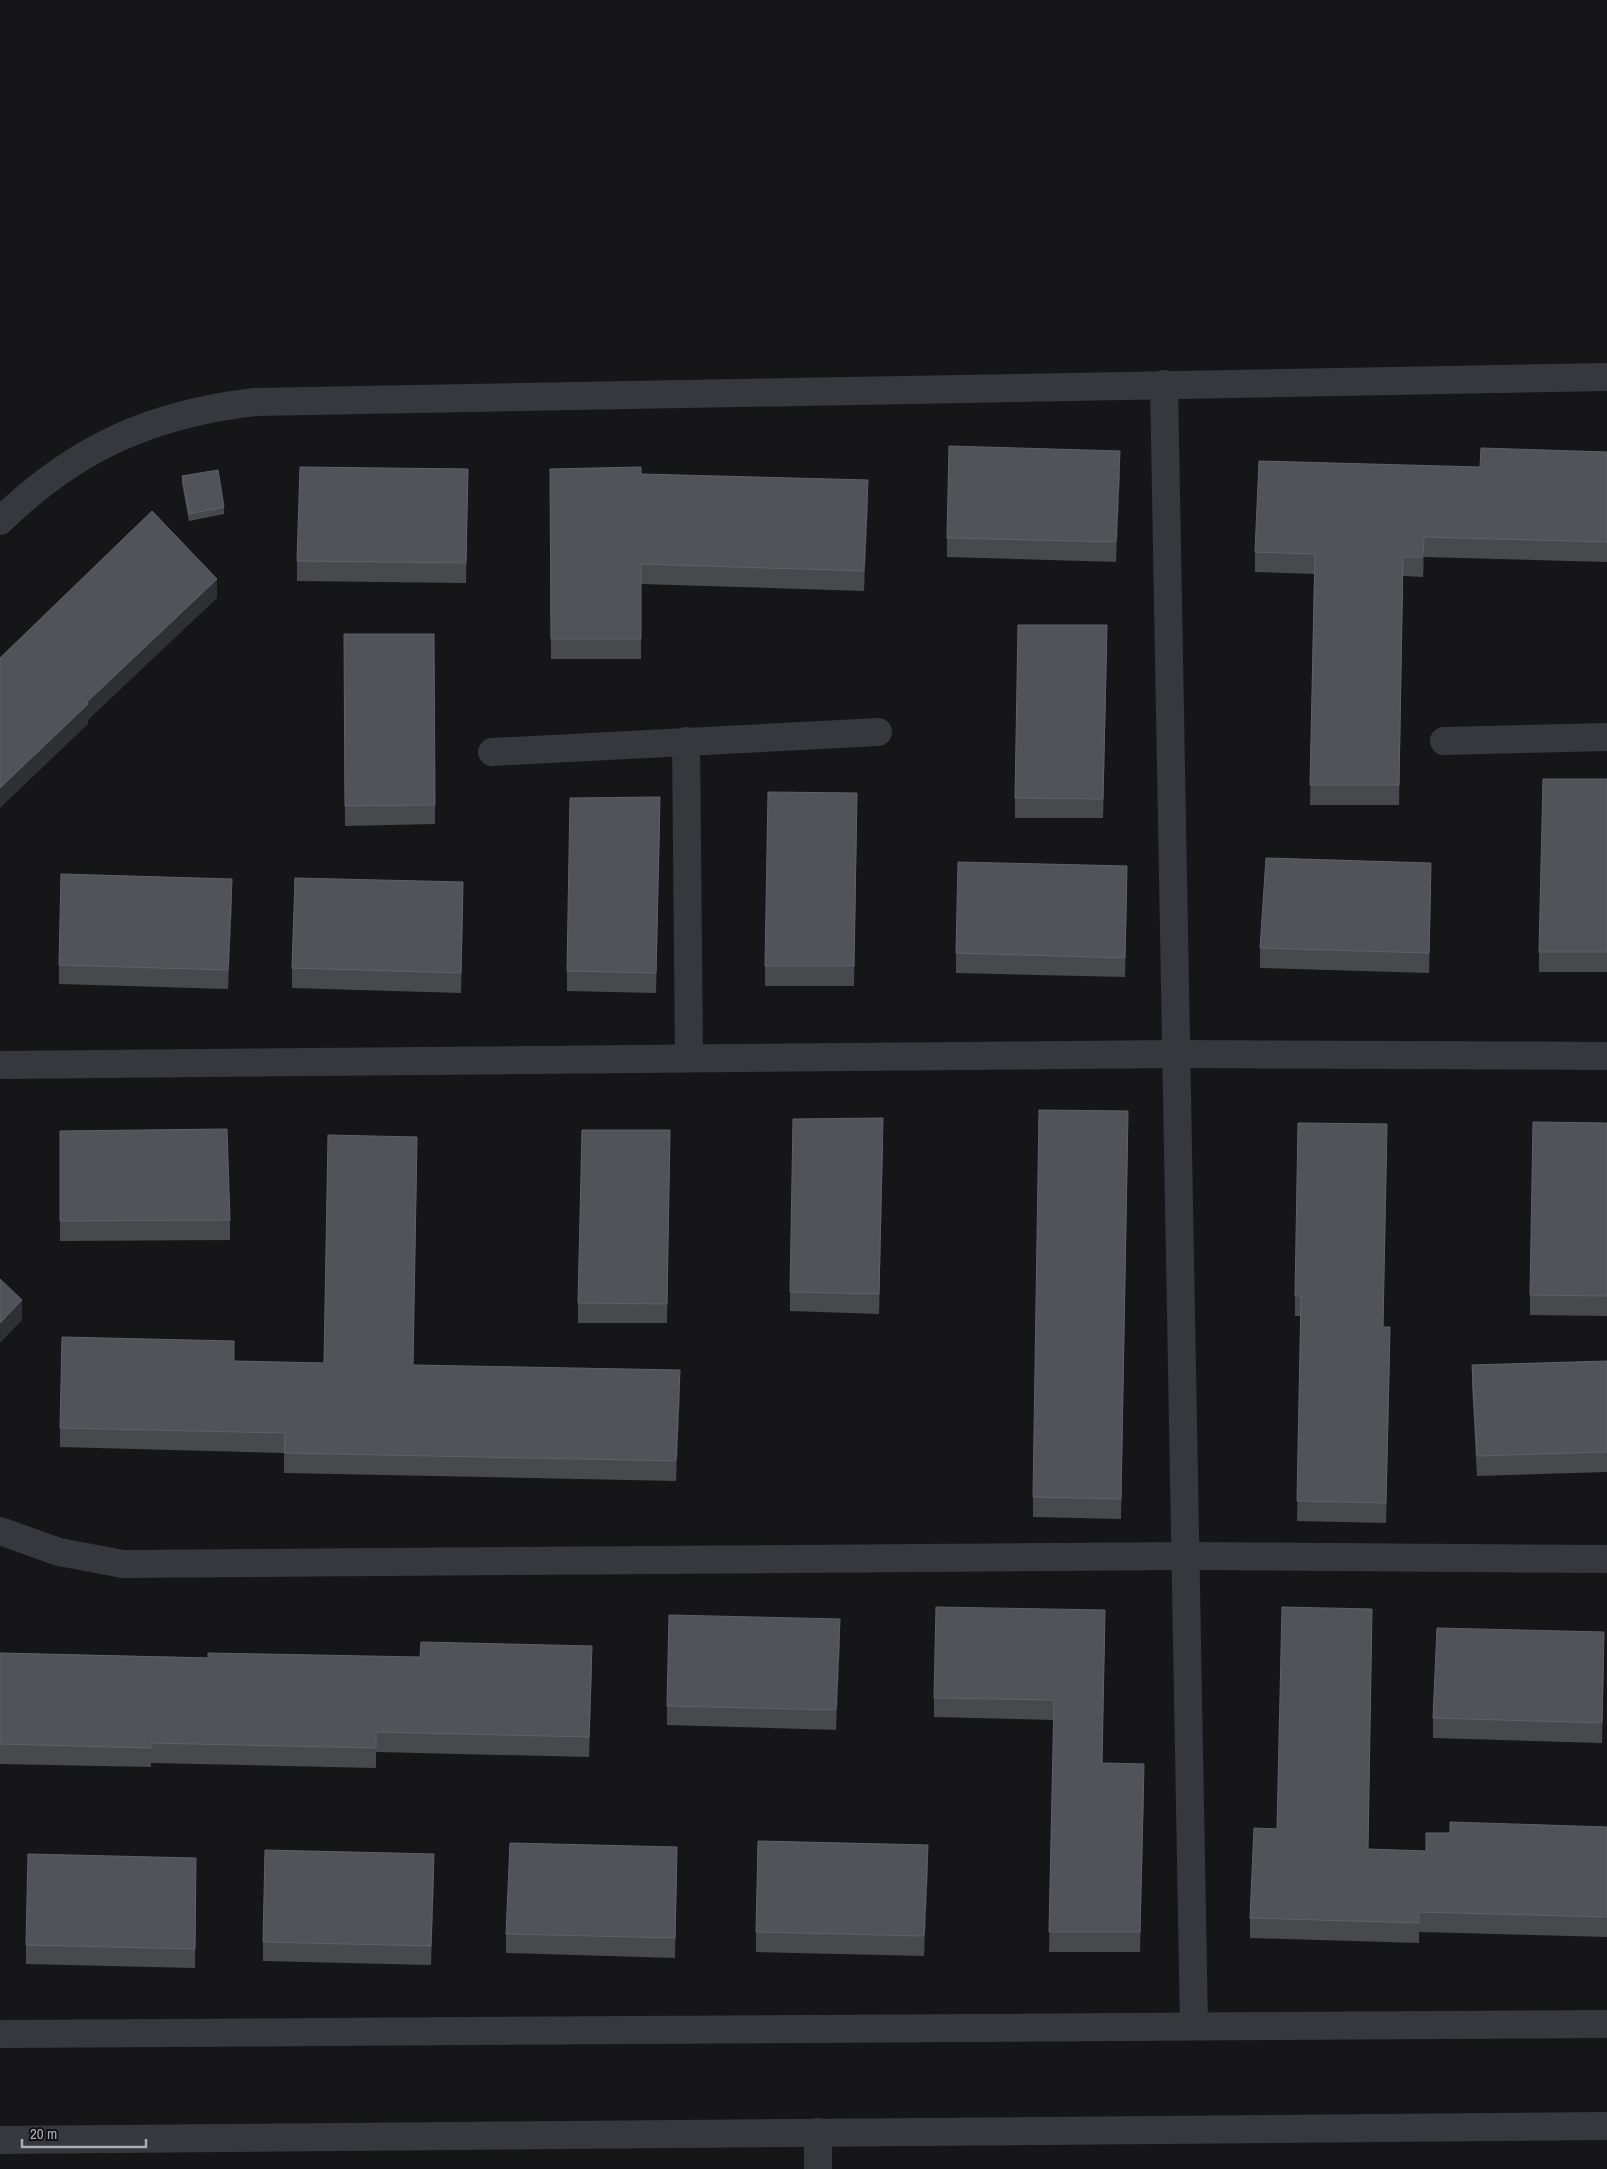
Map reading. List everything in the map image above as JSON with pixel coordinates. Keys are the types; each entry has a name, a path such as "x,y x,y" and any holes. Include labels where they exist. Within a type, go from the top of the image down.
{"street":[{"path":"0,521 32,491 64,467 99,446 136,429 175,416 215,406 255,402 1607,377"},
{"path":"1164,384 1194,2026"},
{"path":"492,752 878,732"},
{"path":"1444,741 1607,738"},
{"path":"686,741 689,1058"},
{"path":"0,1065 1176,1054 1607,1056"},
{"path":"0,1531 59,1552 123,1564 1185,1556 1607,1559"},
{"path":"0,2034 1607,2024"},
{"path":"0,2140 1607,2126"},
{"path":"818,2132 818,2169"}],"building":[{"path":"949,446 1120,451 1116,542 947,538"},
{"path":"1481,448 1607,452 1607,542 1424,537 1423,557 1403,557 1399,785 1310,785 1315,554 1255,552 1259,461 1480,467"},
{"path":"300,467 468,469 466,563 297,561"},
{"path":"641,467 641,474 868,480 864,571 641,564 641,639 551,639 550,469"},
{"path":"218,470 224,507 189,514 182,476"},
{"path":"152,511 217,579 87,702 88,704 0,788 0,658"},
{"path":"1018,625 1107,625 1103,799 1015,798"},
{"path":"344,634 434,634 435,805 345,806"},
{"path":"1543,779 1607,779 1607,952 1539,952"},
{"path":"768,792 857,793 854,966 765,966"},
{"path":"660,797 656,973 567,971 570,798"},
{"path":"1266,858 1431,863 1429,953 1260,948"},
{"path":"958,862 1127,866 1125,958 956,953"},
{"path":"61,874 232,879 228,970 59,965"},
{"path":"295,878 463,882 461,973 292,968"},
{"path":"1039,1110 1128,1111 1121,1499 1033,1497"},
{"path":"883,1118 879,1294 790,1292 793,1119"},
{"path":"1533,1122 1607,1123 1607,1296 1530,1295"},
{"path":"1298,1123 1387,1124 1383,1327 1390,1327 1386,1503 1297,1501 1301,1296 1295,1296"},
{"path":"227,1129 230,1220 60,1221 60,1131"},
{"path":"582,1130 670,1130 667,1304 578,1303"},
{"path":"328,1135 417,1137 413,1365 680,1370 676,1461 284,1453 285,1433 60,1428 62,1337 234,1341 234,1361 324,1363"},
{"path":"0,1279 22,1300 0,1323"},
{"path":"1607,1361 1607,1452 1477,1456 1472,1365"},
{"path":"936,1607 1105,1610 1102,1763 1144,1764 1140,1932 1049,1932 1054,1700 934,1698"},
{"path":"1282,1607 1372,1609 1368,1849 1426,1851 1426,1833 1450,1833 1450,1822 1607,1827 1607,1917 1419,1912 1419,1923 1250,1918 1254,1828 1277,1829"},
{"path":"669,1615 840,1619 836,1710 667,1706"},
{"path":"1437,1628 1604,1632 1602,1723 1433,1718"},
{"path":"421,1642 592,1646 589,1737 376,1732 376,1748 151,1743 151,1748 0,1744 0,1653 208,1658 208,1653 420,1657"},
{"path":"758,1841 928,1845 924,1936 756,1932"},
{"path":"510,1843 677,1847 675,1938 506,1934"},
{"path":"265,1850 434,1854 431,1946 263,1942"},
{"path":"28,1854 196,1858 195,1949 26,1945"}]}
